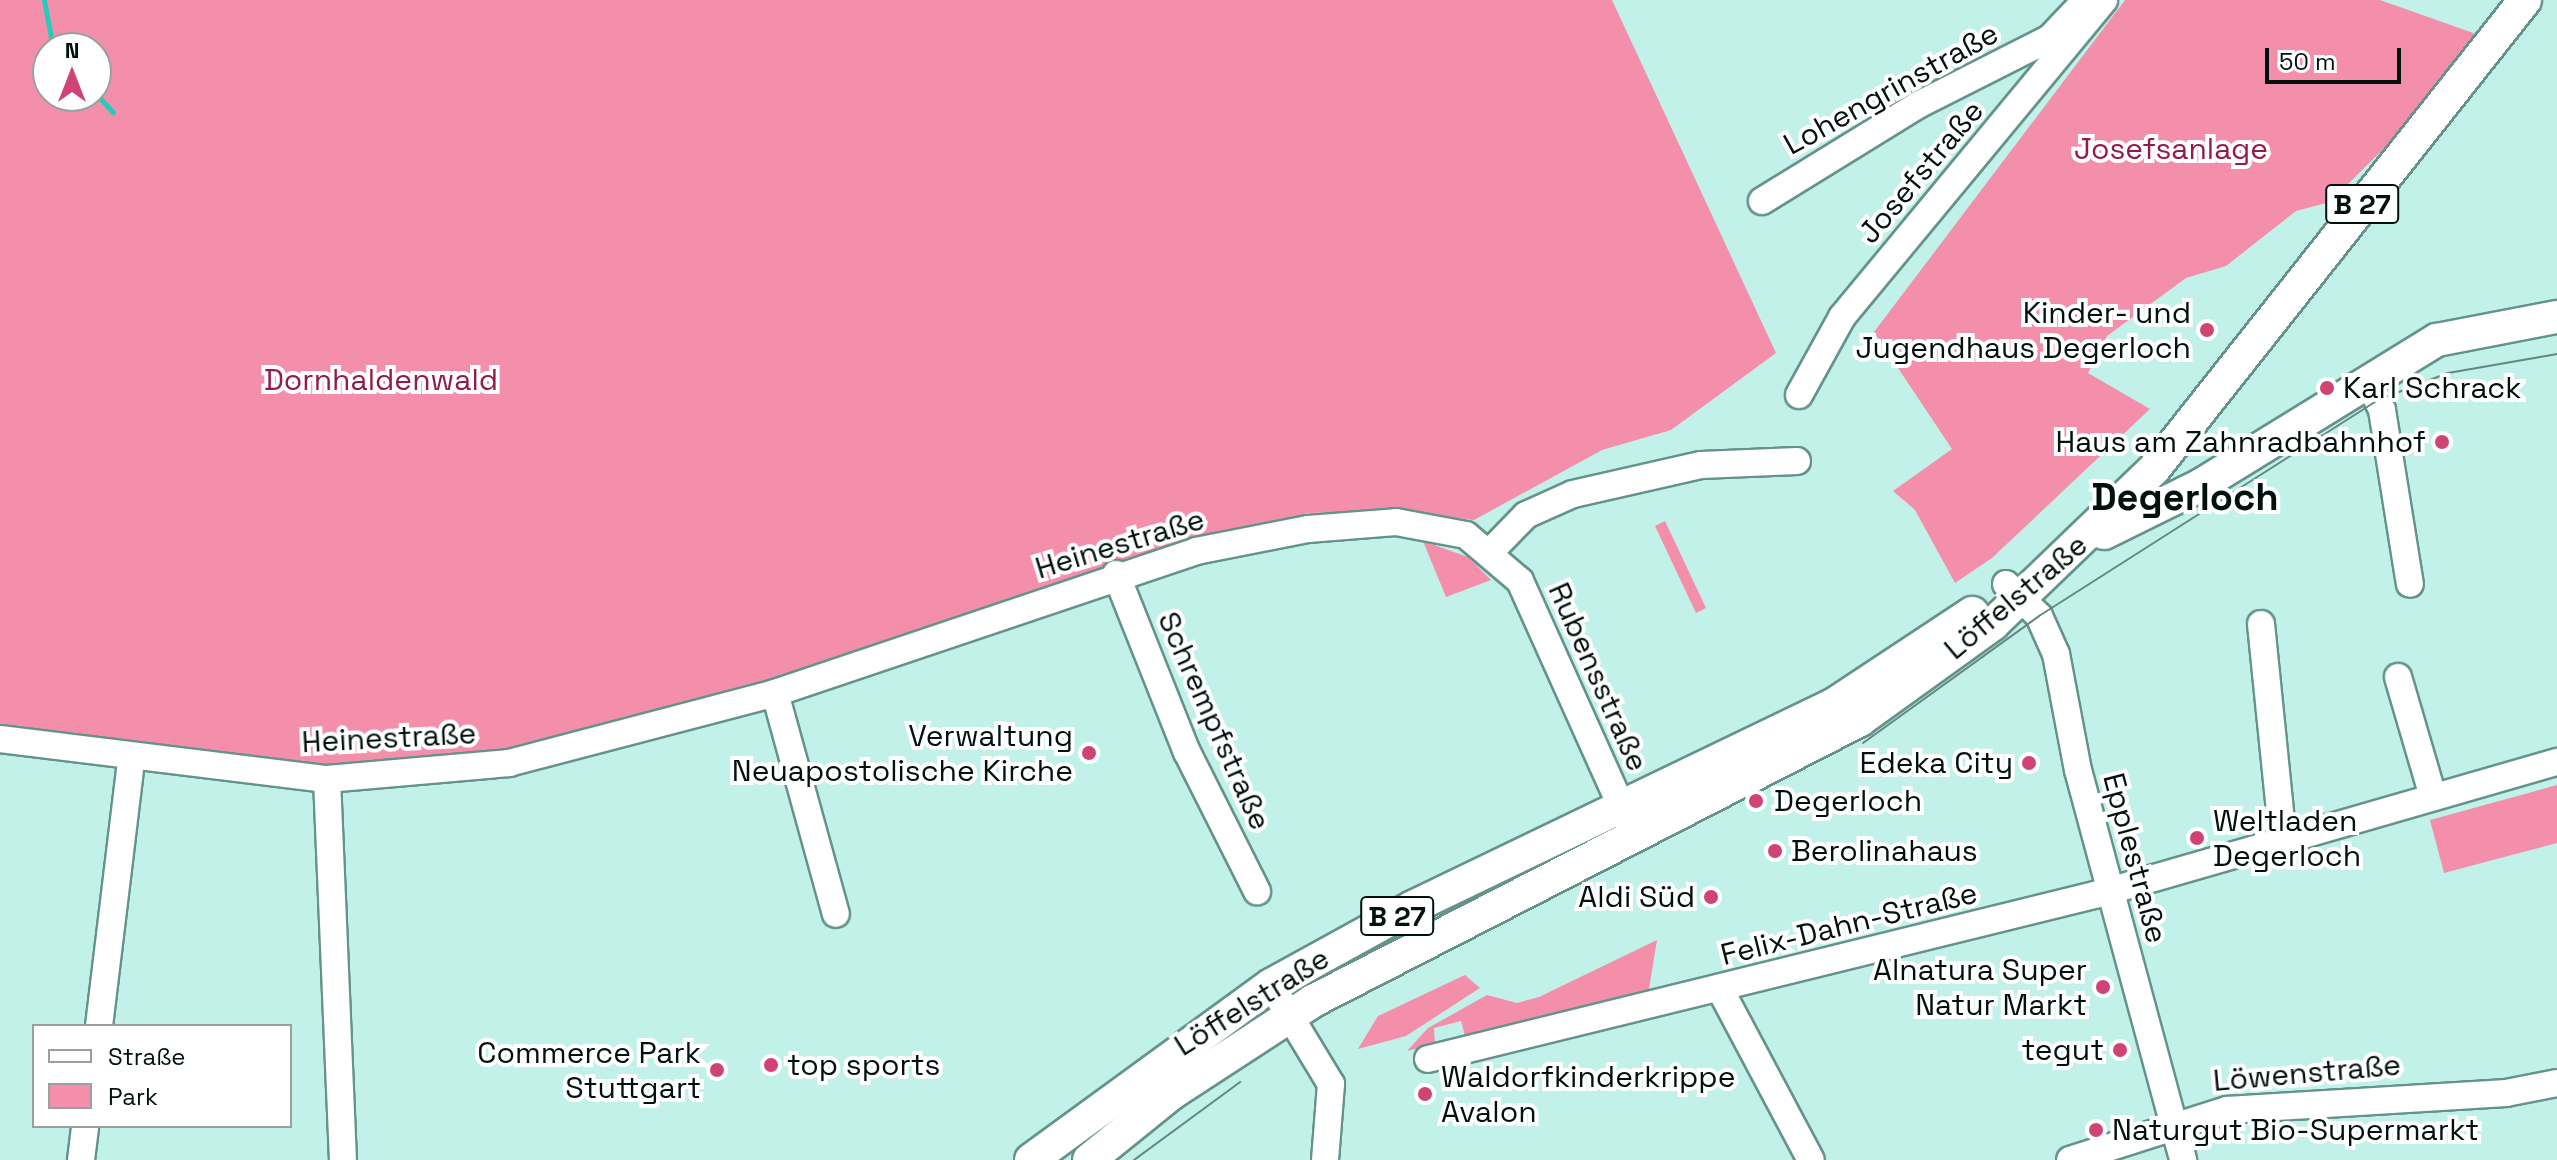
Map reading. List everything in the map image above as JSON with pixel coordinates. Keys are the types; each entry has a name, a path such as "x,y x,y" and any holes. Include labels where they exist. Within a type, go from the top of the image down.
{"main road":[{"name":"B 27","path":"2200,408 2525,0"},
{"path":"2081,544 2187,490 2437,340 2557,317"},
{"name":"Löffelstraße","path":"1031,1160 1271,985 1622,807 1833,705 2014,591 2081,544 2127,500 2170,450 2200,408"},
{"name":"Löffelstraße","path":"1089,1160 1290,1015 1860,720 2014,591 2089,506 2200,408"},
{"path":"2170,450 2187,490"},
{"path":"2089,506 2187,490"}],"street":[{"name":"Lohengrinstraße","path":"1762,201 1918,105 2050,38 2086,0"},
{"name":"Josefstraße","path":"1799,395 1842,317 2104,0"},
{"path":"2368,381 2382,410 2410,584"},
{"path":"1491,551 1526,515 1573,494 1701,465 1797,461"},
{"name":"Heinestraße","path":"0,739 131,760 327,779 509,763 775,693 1116,574 1265,535 1352,524 1430,525 1491,551"},
{"name":"Rubensstraße","path":"1491,551 1520,581 1636,837"},
{"name":"Schrempfstraße","path":"1116,574 1187,752 1257,891"},
{"name":"Epplestraße","path":"2014,591 2056,654 2111,890 2183,1160"},
{"path":"2261,624 2283,839"},
{"path":"2398,677 2433,797"},
{"path":"775,693 836,914"},
{"path":"99,1024 131,760"},
{"name":"Felix-Dahn-Straße","path":"1428,1059 1721,991 2111,890 2557,762"},
{"path":"327,779 343,1160"},
{"path":"1271,985 1331,1084 1325,1160"},
{"path":"1721,991 1811,1160"},
{"name":"Löwenstraße","path":"2070,1160 2172,1123 2227,1110 2506,1093 2557,1083"},
{"path":"81,1160 85,1128"}],"green space":[{"name":"Dornhaldenwald","path":"0,0 1612,0 1776,353 1671,430 1602,450 1474,520 1388,511 1308,513 1042,589 761,686 513,751 323,765 0,725"},
{"name":"Josefsanlage","path":"2125,0 2380,0 2493,40 2330,202 2296,211 2226,266 2186,278 2107,336 2088,373 2150,409 1992,558 1955,583 1915,510 1893,491 1952,449 1874,332"},
{"path":"1665,521 1706,608 1696,613 1655,526"},
{"path":"1423,541 1468,557 1491,580 1446,597"},
{"path":"2557,785 2557,843 2444,873 2430,820"},
{"path":"1657,940 1649,989 1465,1036 1461,1021 1434,1028 1435,1044 1407,1051 1428,1028 1487,995 1517,1003 1539,997"},
{"path":"1465,975 1480,988 1406,1036 1358,1049 1378,1016"}],"waterway":[{"path":"44,0 50,32"}],"tram line":[{"path":"1863,743 2039,616 2378,400 2448,373 2557,354"},
{"path":"1134,1160 1240,1082"}],"place":[{"name":"Kinder- und Jugendhaus Degerloch","path":"2207,330"},
{"name":"Karl Schrack","path":"2327,388"},
{"name":"Haus am Zahnradbahnhof","path":"2442,442"},
{"name":"Verwaltung Neuapostolische Kirche","path":"1089,753"},
{"name":"Edeka City","path":"2029,763"},
{"name":"Degerloch","path":"1756,801"},
{"name":"Weltladen Degerloch","path":"2197,838"},
{"name":"Berolinahaus","path":"1775,851"},
{"name":"Aldi Süd","path":"1711,897"},
{"name":"Alnatura Super Natur Markt","path":"2103,987"},
{"name":"tegut","path":"2120,1050"},
{"name":"top sports","path":"771,1065"},
{"name":"Commerce Park Stuttgart","path":"717,1070"},
{"name":"Waldorfkinderkrippe Avalon","path":"1425,1094"},
{"name":"Naturgut Bio-Supermarkt","path":"2096,1130"}],"district":[{"name":"Degerloch","path":"2185,498"}]}
